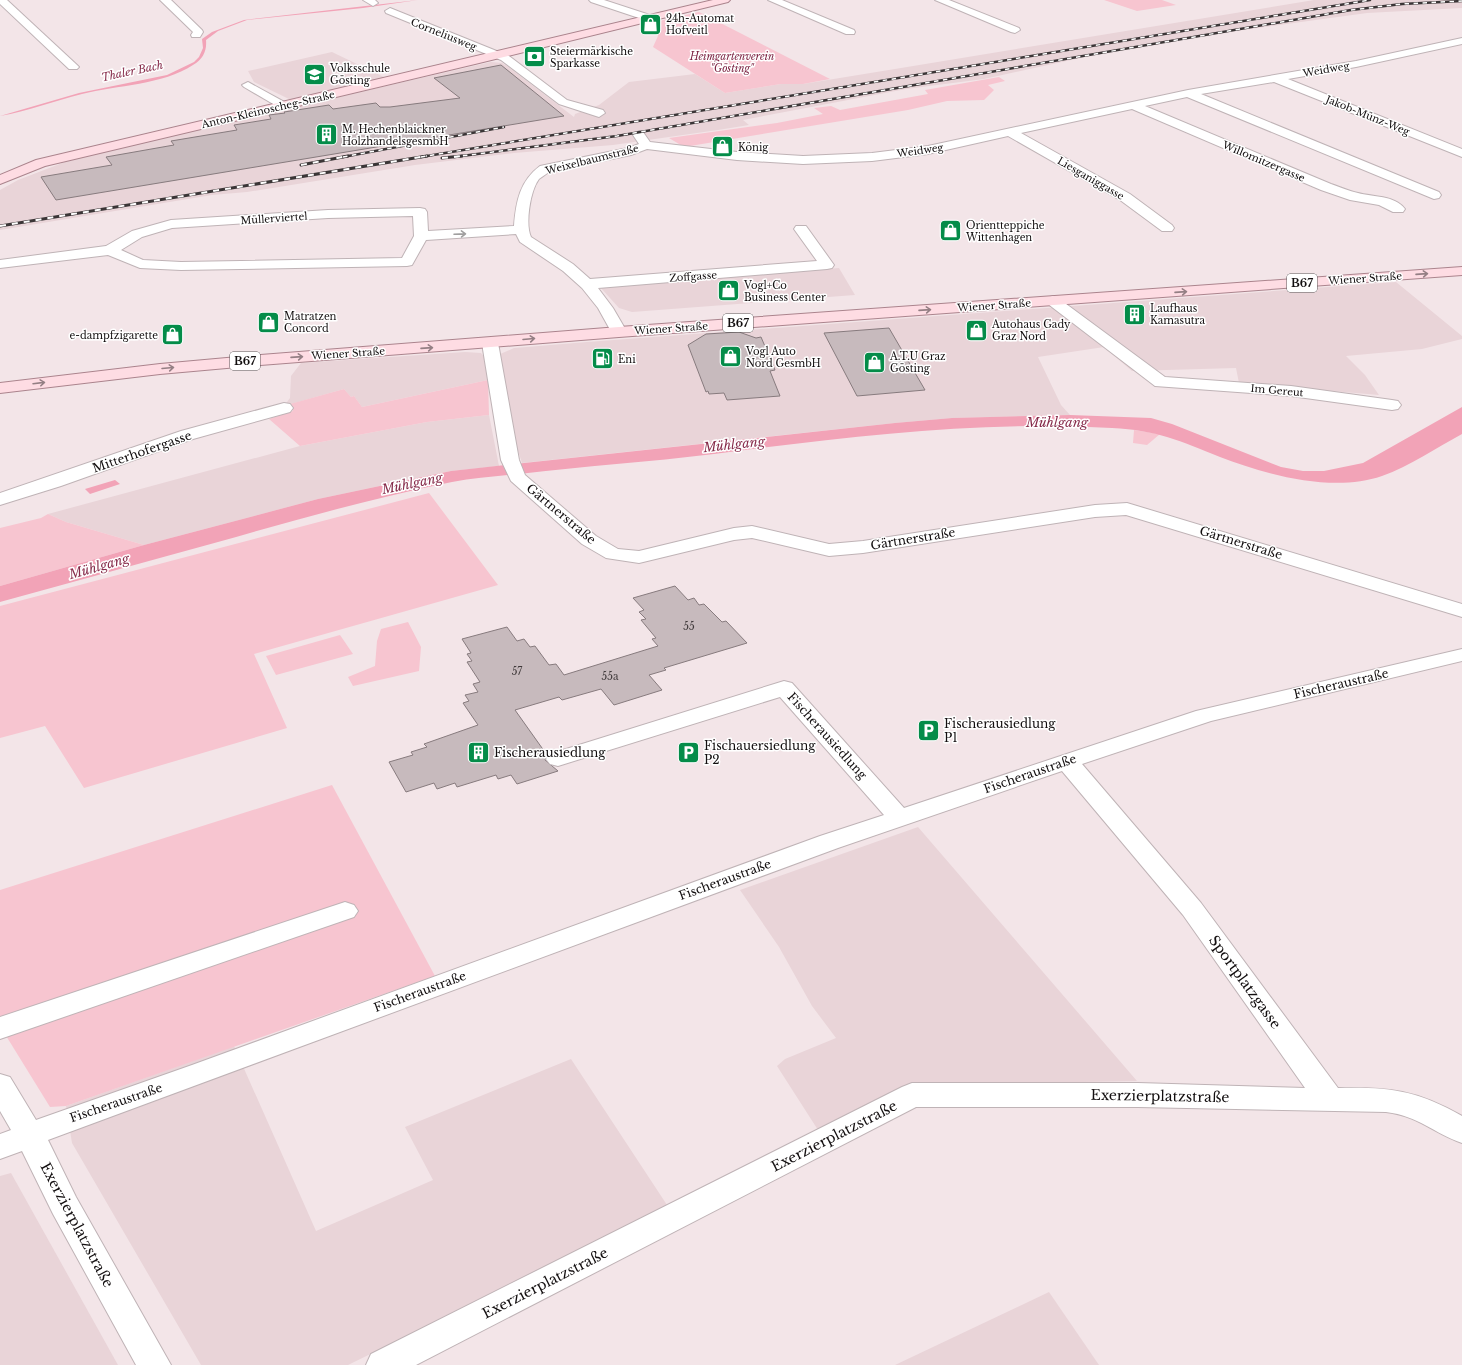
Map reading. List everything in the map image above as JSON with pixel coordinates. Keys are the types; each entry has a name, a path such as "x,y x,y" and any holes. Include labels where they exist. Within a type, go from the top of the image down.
{"main road":[{"name":"Anton-Kleinoscheg-Straße","path":"0,180 49,161 498,56 725,0"},
{"name":"Wiener Straße","path":"0,388 160,368 490,343 616,327 1462,259"},
{"name":"Wiener Straße","path":"0,375 154,357 246,349 1053,301 1462,271"}],"street":[{"path":"1,0 73,67"},
{"path":"165,0 198,32 196,35"},
{"path":"594,0 652,19"},
{"path":"772,0 850,32"},
{"path":"940,0 1014,30"},
{"name":"Corneliusweg","path":"390,12 498,56"},
{"name":"Weidweg","path":"643,140 737,156 803,160 872,157 928,150 1012,133 1188,93 1356,64 1462,41"},
{"path":"498,56 505,58 563,102 599,113"},
{"name":"Jakob-Münz-Weg","path":"1275,78 1462,153"},
{"path":"248,85 284,106"},
{"path":"1188,93 1434,195"},
{"name":"Willomitzergasse","path":"1133,105 1326,187 1355,197 1382,200 1398,209"},
{"name":"Liesganiggasse","path":"1012,133 1125,197 1167,228"},
{"name":"Weixelbaumstraße","path":"521,230 522,211 528,188 534,176 545,168 631,151 643,140"},
{"name":"Müllerviertel","path":"0,264 110,250 137,234 171,224 336,214 420,212 421,236"},
{"name":"Zoffgasse","path":"586,284 827,265 801,229"},
{"path":"110,250 140,264 181,266 407,262 421,236 521,230 526,239 574,272 586,284 616,327"},
{"name":"Im Gereut","path":"1053,301 1164,385 1290,391 1392,405"},
{"name":"Gärtnerstraße","path":"490,343 513,468 589,540 614,554 628,556 659,553 734,534 752,532 771,535 798,544 829,550 864,547 1095,511 1127,509 1462,611"},
{"name":"Mitterhofergasse","path":"0,499 54,482 187,435 284,408"},
{"name":"Fischeraustraße","path":"0,1147 28,1135 829,842 1067,761 1204,716 1458,659"},
{"name":"Fischerausiedlung","path":"558,759 784,688 900,818"},
{"name":"Sportplatzgasse","path":"1067,761 1192,909 1330,1100"},
{"path":"0,1028 345,911"},
{"name":"Exerzierplatzstraße","path":"0,1085 40,1154 64,1205 154,1365"},
{"name":"Exerzierplatzstraße","path":"383,1365 912,1095 1138,1095 1330,1100"},
{"path":"1330,1100 1386,1100 1405,1103 1462,1131"}],"shaded area":[{"path":"1314,0 1462,0 1462,8 1367,13 1235,31 1112,51 984,79 906,89 743,120 749,125 718,130 613,145 514,153 415,165 247,192 212,195 0,230 0,190 18,180 65,162 102,151 491,62 502,63 507,66 574,117 575,114 599,105 629,82 695,74 725,93 781,84 803,84"},
{"name":"Volksschule Gösting","path":"332,52 386,78 291,100 254,82 248,71"},
{"name":"Vogl+Co Business Center","path":"839,268 855,295 632,312 619,308 600,287 610,284"},
{"path":"1396,282 1462,336 1462,339 1422,349 1346,356 1365,375 1379,395 1239,383 1236,368 1132,371 1104,347 1038,357 1061,405 1070,415 952,418 522,463 512,432 507,393 498,355 514,348 587,342"},
{"path":"465,352 481,353 485,358 488,380 362,407 354,396 351,397 344,389 284,406 290,398 291,376 301,363"},
{"path":"489,415 499,466 451,471 318,499 144,545 66,522 48,514 300,446 427,422"},
{"path":"918,827 1137,1081 923,1085 818,1130 777,1066 785,1059 836,1038 812,1006 779,947 740,890"},
{"path":"234,1046 316,1231 433,1180 405,1127 571,1059 669,1208 348,1365 201,1365 72,1143 66,1106"},
{"path":"11,1173 118,1365 0,1365 0,1176"},
{"path":"1049,1292 1099,1365 895,1365"}],"green space":[{"path":"1104,0 1162,0 1176,5 1137,11"},
{"name":"Heimgartenverein \"Gösting\"","path":"699,12 830,79 803,84 781,84 725,93 653,47 658,36 659,21"},
{"path":"999,77 1005,81 988,85 994,90 984,100 947,101 908,110 684,147 669,138 777,123 823,114 814,108 831,106 840,110 928,94 925,90"},
{"path":"488,380 489,415 427,422 300,446 269,419 293,411 290,404 344,389 351,397 354,396 362,407"},
{"path":"1134,430 1160,434 1147,445 1133,443"},
{"path":"429,493 498,585 254,654 287,728 84,788 45,726 0,738 0,606"},
{"path":"48,514 66,522 144,545 0,586 0,528 41,518"},
{"path":"408,622 421,647 419,671 353,686 348,677 375,666 377,641 381,629"},
{"path":"340,635 353,654 276,675 266,656"},
{"path":"332,785 435,976 66,1106 50,1107 0,1026 0,890"}],"water":[{"name":"Thaler Bach","path":"418,0 363,8 247,20 218,31 206,40 206,48 202,57 196,63 181,72 154,81 82,94 0,116 79,93 167,75 194,62 199,57 203,48 202,39 212,32 244,20"},
{"name":"Mühlgang","path":"1462,407 1462,434 1403,467 1382,476 1363,481 1343,483 1300,480 1238,464 1168,437 1128,429 1062,426 1012,426 962,428 863,436 690,457 486,477 452,482 334,510 0,602 0,586 144,545 318,499 451,471 895,423 952,418 1070,415 1151,418 1172,424 1281,467 1303,471 1324,471 1363,463"},
{"path":"115,480 120,484 90,494 85,489"}],"building":[{"name":"M. Hechenblaickner HolzhandelsgesmbH","path":"501,65 564,116 56,200 41,177 112,165 106,157 174,145 171,141 237,130 234,125 271,119 269,115 285,113 284,112 329,105 333,109 376,103 380,107 390,107 460,98 434,78"},
{"name":"A.T.U Graz Gösting","path":"889,328 925,390 857,396 824,333"},
{"name":"Vogl Auto Nord GesmbH","path":"739,332 756,338 761,337 775,370 770,371 780,396 727,400 724,393 709,394 708,391 706,392 688,345 706,334"},
{"path":"675,586 688,600 694,598 699,605 704,604 722,622 726,621 747,643 664,668 666,670 649,675 662,690 614,705 601,689 562,700 559,697 515,710 547,755 545,760 558,771 517,784 511,775 498,779 496,775 457,787 455,783 437,789 434,783 406,792 389,762 413,755 411,752 427,747 424,744 478,725 463,703 469,701 465,695 478,692 473,684 480,682 467,662 472,661 467,654 471,653 462,639 507,627 517,641 524,639 530,647 535,646 549,665 556,664 564,675 658,646 652,639 656,638 641,620 646,619 639,612 644,610 633,598"}],"railway":[{"path":"421,157 1370,0"},
{"path":"461,156 617,136 1351,10 1402,4 1462,1"},
{"path":"343,157 504,127"},
{"path":"301,165 348,156"},
{"path":"0,226 427,156"},
{"path":"442,158 461,156"},
{"path":"454,157 461,156"}],"place":[{"name":"24h-Automat Hofveitl","path":"651,24"},
{"name":"Steiermärkische Sparkasse","path":"534,57"},
{"name":"Volksschule Gösting","path":"314,74"},
{"name":"M. Hechenblaickner HolzhandelsgesmbH","path":"327,135"},
{"name":"König","path":"722,147"},
{"name":"Orientteppiche Wittenhagen","path":"950,231"},
{"name":"Vogl+Co Business Center","path":"728,291"},
{"name":"Laufhaus Kamasutra","path":"1135,314"},
{"name":"Matratzen Concord","path":"269,322"},
{"name":"Autohaus Gady Graz Nord","path":"977,330"},
{"name":"e-dampfzigarette","path":"173,335"},
{"name":"Vogl Auto Nord GesmbH","path":"731,357"},
{"name":"Eni","path":"603,359"},
{"name":"A.T.U Graz Gösting","path":"874,362"},
{"name":"Fischerausiedlung P1","path":"929,731"},
{"name":"Fischerausiedlung","path":"479,753"},
{"name":"Fischauersiedlung P2","path":"689,753"}]}
